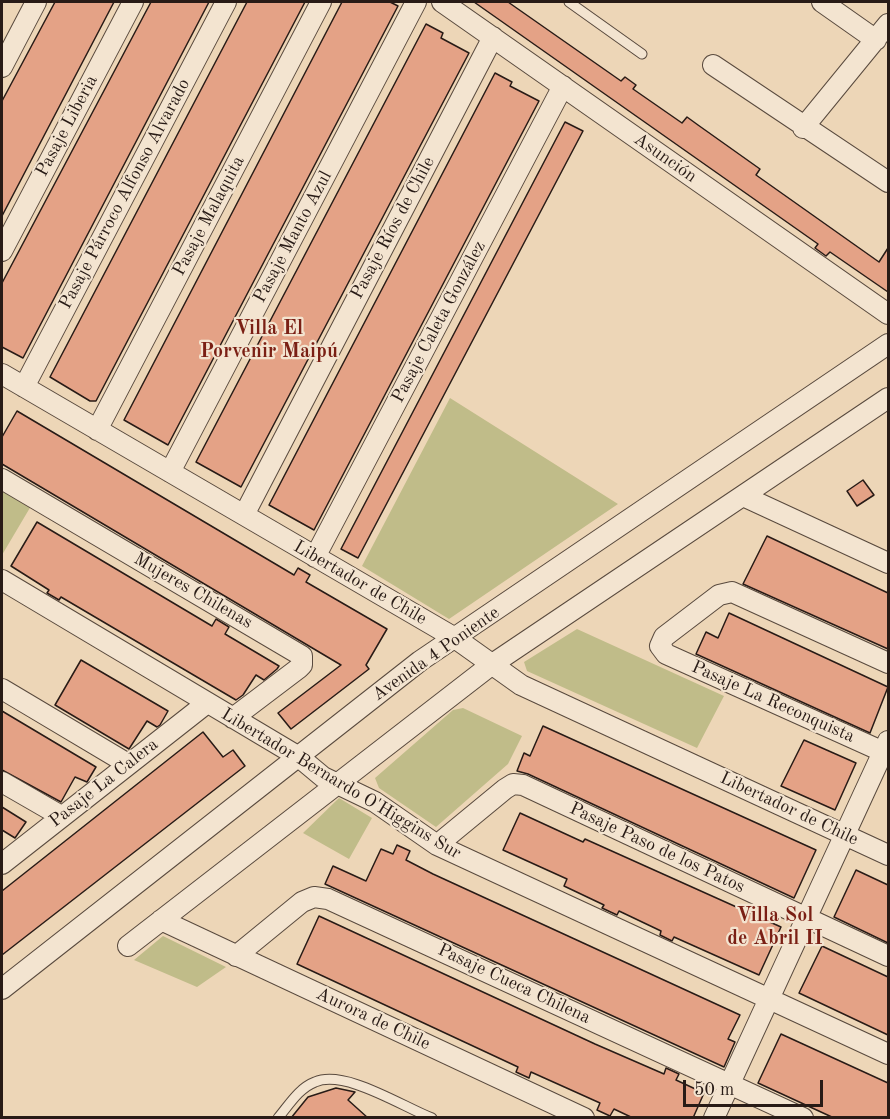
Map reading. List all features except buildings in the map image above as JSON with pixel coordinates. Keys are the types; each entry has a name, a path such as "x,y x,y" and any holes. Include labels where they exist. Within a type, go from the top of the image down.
{"street":[{"path":"2,67 36,2"},
{"name":"Pasaje Liberia","path":"2,251 133,2"},
{"name":"Pasaje Párroco Alfonso Alvarado","path":"24,387 226,2"},
{"name":"Pasaje Malaquita","path":"97,430 321,2"},
{"name":"Pasaje Manto Azul","path":"170,472 416,2"},
{"name":"Asunción","path":"442,2 888,314"},
{"path":"822,2 876,40"},
{"path":"803,128 888,24"},
{"name":"Pasaje Ríos de Chile","path":"244,515 493,38"},
{"path":"712,65 803,128 888,182"},
{"name":"Pasaje Caleta González","path":"315,557 563,86"},
{"name":"Avenida 4 Poniente","path":"2,989 420,662 888,344"},
{"name":"Libertador de Chile","path":"3,378 24,387 455,638 522,685 888,855"},
{"path":"128,946 491,665 888,398"},
{"name":"Mujeres Chilenas","path":"2,479 302,656 302,665 233,718"},
{"path":"743,496 888,563"},
{"name":"Libertador Bernardo O'Higgins Sur","path":"2,580 299,757 336,784 375,802 437,845 888,1054"},
{"name":"Pasaje La Reconquista","path":"887,749 666,654 660,646 663,637 719,595 732,592 888,663"},
{"path":"2,689 128,764"},
{"name":"Pasaje La Calera","path":"2,864 207,703"},
{"path":"714,1118 887,749"},
{"path":"2,782 61,816"},
{"name":"Pasaje Paso de los Patos","path":"437,845 505,789 513,784 523,785 888,956"},
{"name":"Pasaje Cueca Chilena","path":"236,956 302,902 314,897 328,899 803,1118"},
{"name":"Aurora de Chile","path":"161,920 584,1118"}],"lane":[{"path":"569,2 642,54"},
{"path":"278,1118 308,1086 333,1078 351,1083 432,1118"}],"shaded area":[{"path":"450,398 618,504 449,619 362,566"},
{"path":"2,488 31,506 2,555"},
{"path":"577,629 724,696 697,748 527,671 524,662"},
{"path":"463,708 522,736 508,764 436,827 379,788 375,778 453,710"},
{"path":"339,798 372,818 349,859 303,833"},
{"path":"163,936 226,967 197,987 134,960"}],"district":[{"name":"Villa El Porvenir Maipú","path":"269,340"},
{"name":"Villa Sol de Abril II","path":"775,928"}]}
